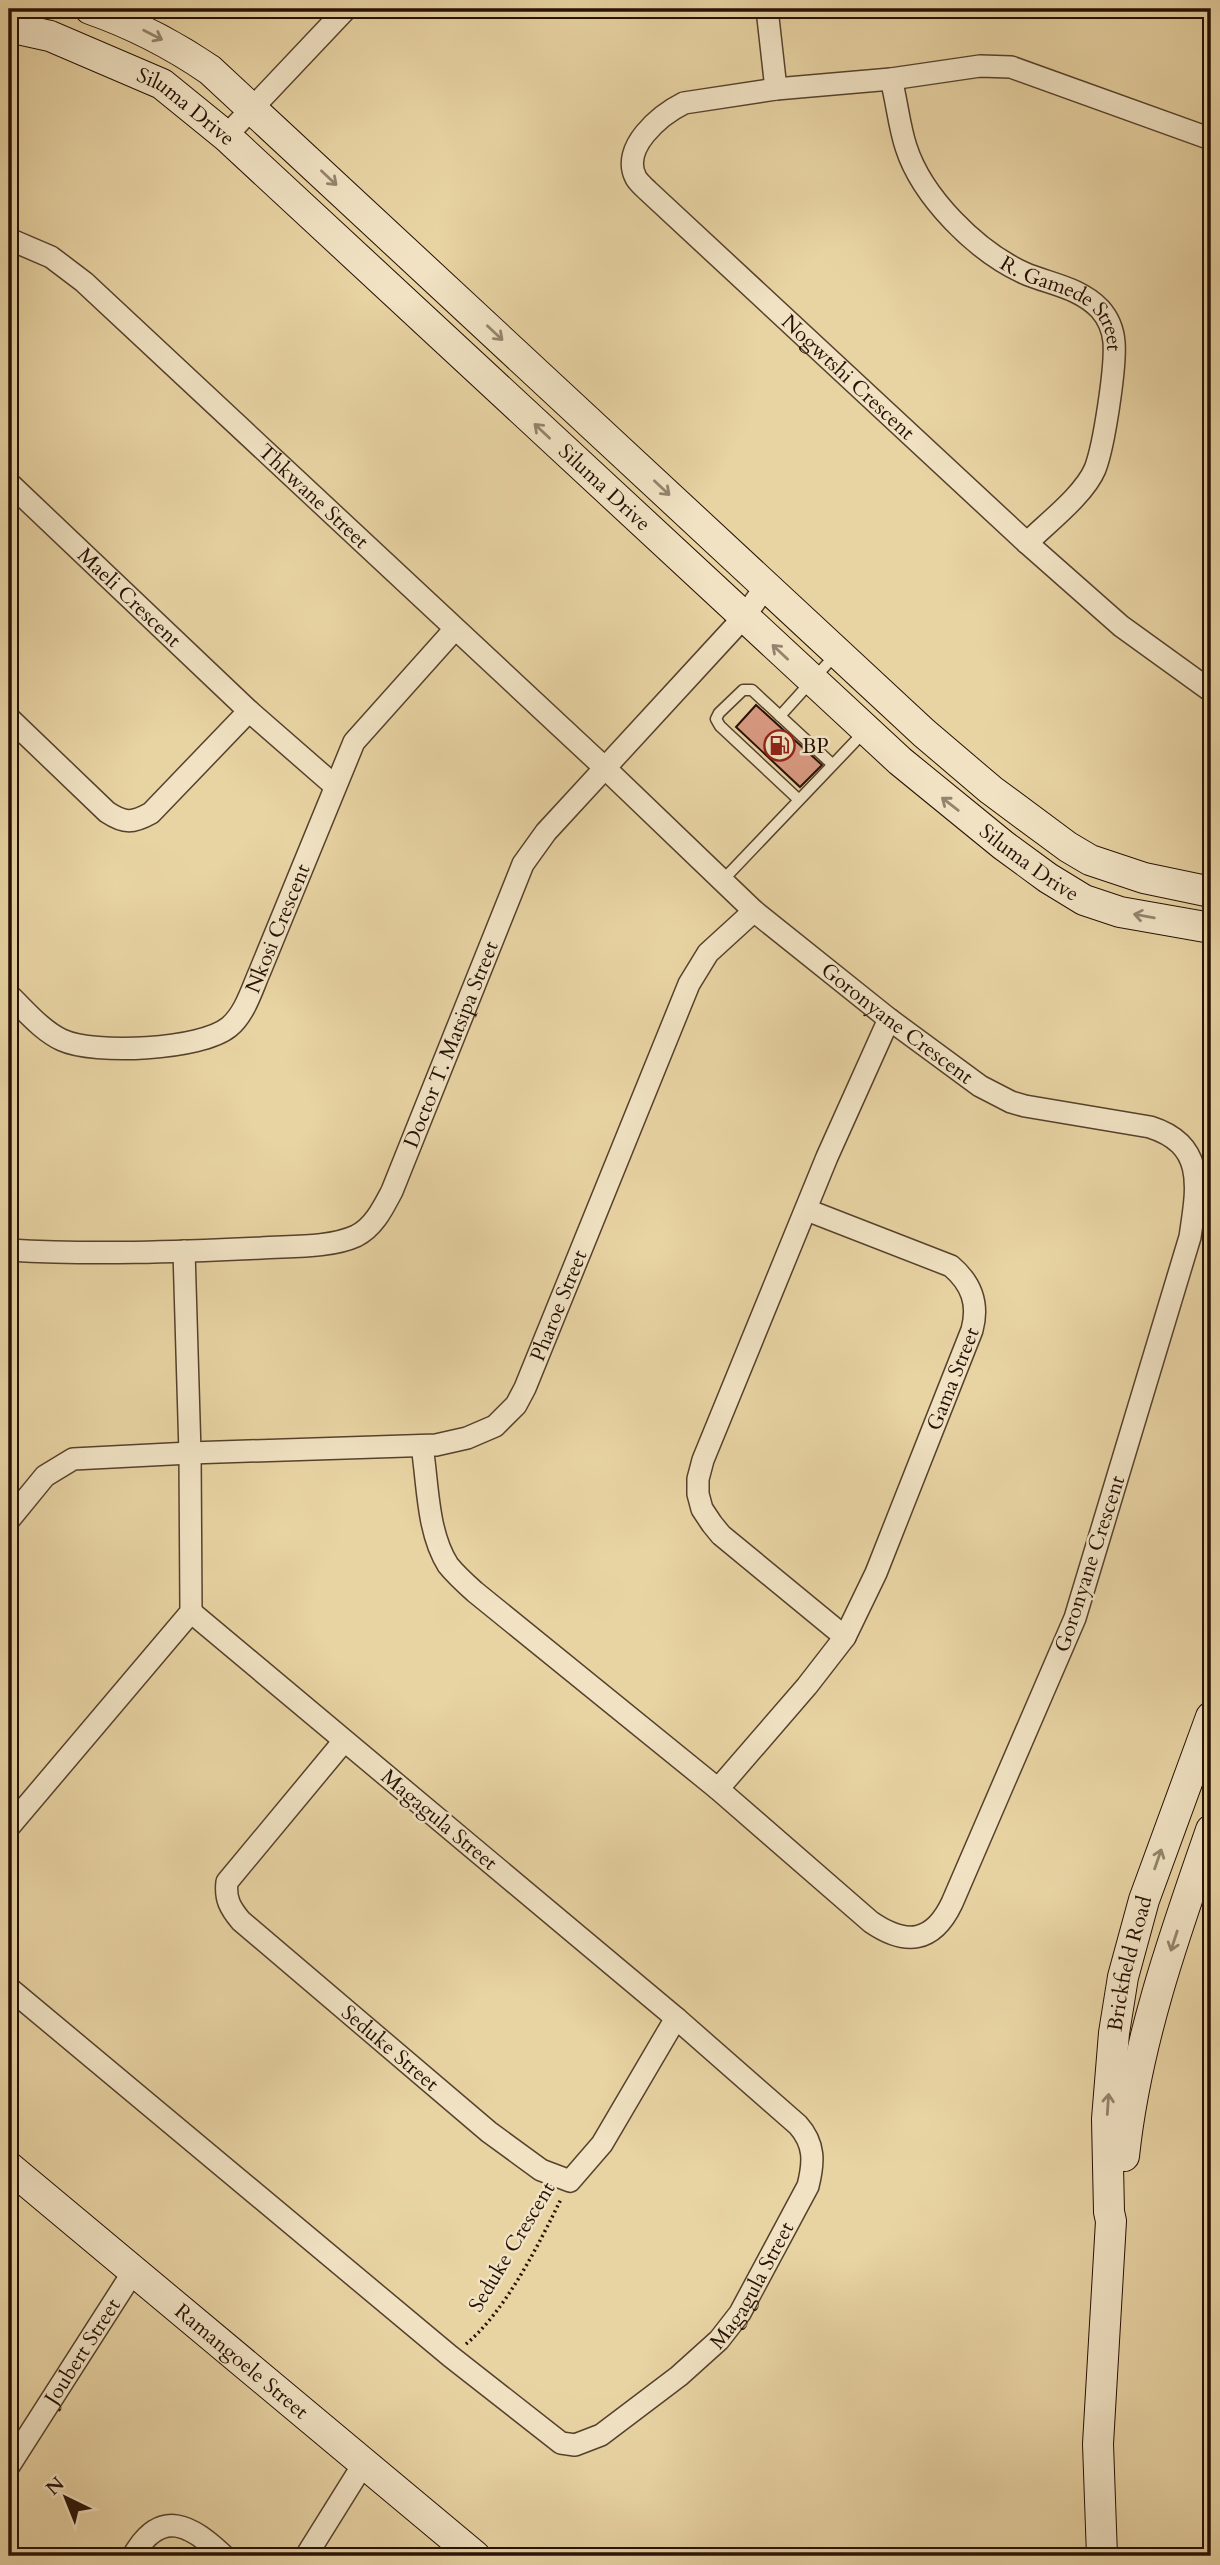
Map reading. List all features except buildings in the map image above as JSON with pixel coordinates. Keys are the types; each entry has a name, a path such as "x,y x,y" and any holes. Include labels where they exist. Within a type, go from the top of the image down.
{"street":[{"name":"Siluma Drive","path":"90,9 145,30 210,70 962,766 1068,847 1108,867 1211,892"},
{"path":"226,136 346,9"},
{"path":"767,9 776,89"},
{"name":"Siluma Drive","path":"9,26 50,36 162,83 226,136 812,682 946,800 1048,878 1084,900 1120,912 1211,928"},
{"name":"Nogwtshi Crescent","path":"1211,139 1011,67 980,66 891,79 776,89 684,103 670,110 642,138 634,152 632,164 636,178 648,191 1027,543 1122,626 1211,691"},
{"name":"R. Gamede Street","path":"891,79 905,145 915,169 931,194 974,239 1004,263 1074,290 1101,310 1110,324 1114,356 1095,470 1074,497 1027,543"},
{"name":"Thkwane Street","path":"9,239 51,257 84,282 606,769"},
{"name":"Maeli Crescent","path":"9,483 249,711 335,786"},
{"name":"Doctor T. Matsipa Street","path":"9,1250 184,1251 307,1246 347,1240 367,1230 377,1218 398,1177 523,864 546,832 743,618 767,585"},
{"name":"Nkosi Crescent","path":"9,995 61,1040 87,1046 108,1048 184,1045 207,1039 228,1028 243,1008 260,971 354,742 455,629"},
{"path":"9,718 107,812 120,821 130,822 151,813 249,711"},
{"name":"Goronyane Crescent","path":"422,1447 435,1531 442,1553 454,1573 719,1789 871,1922 894,1936 911,1938 940,1924 958,1891 1075,1618 1190,1237 1195,1174 1191,1158 1183,1144 1169,1132 1025,1106 980,1086 889,1019 754,911 606,769"},
{"name":"Pharoe Street","path":"9,1520 45,1476 73,1460 190,1452 422,1447 481,1433 507,1417 530,1376 689,984 709,953 754,911"},
{"path":"845,1637 721,1535 702,1509 698,1479 703,1460 827,1157 889,1019"},
{"name":"Gama Street","path":"719,1789 845,1637 876,1573 976,1315 970,1287 962,1275 951,1266 807,1210"},
{"path":"9,1827 191,1612 190,1452 184,1251"},
{"name":"Magagula Street","path":"9,1988 450,2356 561,2443 575,2445 601,2435 669,2383 719,2340 735,2321 808,2186 813,2163 812,2148 806,2134 798,2125 676,2018 191,1612"},
{"name":"Brickfield Road","path":"1102,2556 1098,2444 1111,2221 1107,2119 1114,2033 1123,1977 1144,1900 1211,1717"},
{"name":"Seduke Street","path":"344,1741 227,1882 226,1892 230,1906 241,1921 489,2132 541,2170 569,2182"},
{"name":"Brickfield Road","path":"1111,2221 1115,2214 1127,2124 1139,2062 1167,1960 1211,1829"},
{"path":"569,2182 602,2144 676,2018"},
{"name":"Ramangoele Street","path":"9,2166 475,2556"},
{"name":"Joubert Street","path":"9,2466 133,2272"},
{"path":"306,2556 364,2463"},
{"path":"133,2556 146,2536 168,2525 186,2528 199,2535 224,2556"}],"lane":[{"path":"780,716 838,652"},
{"path":"798,799 720,726 716,719 719,713 746,689 752,690 832,764"},
{"path":"722,881 866,729"}],"path":[{"name":"Seduke Crescent","path":"450,2356 480,2331 500,2305 544,2232 569,2182"}],"place":[{"name":"BP","path":"779,746"}]}
